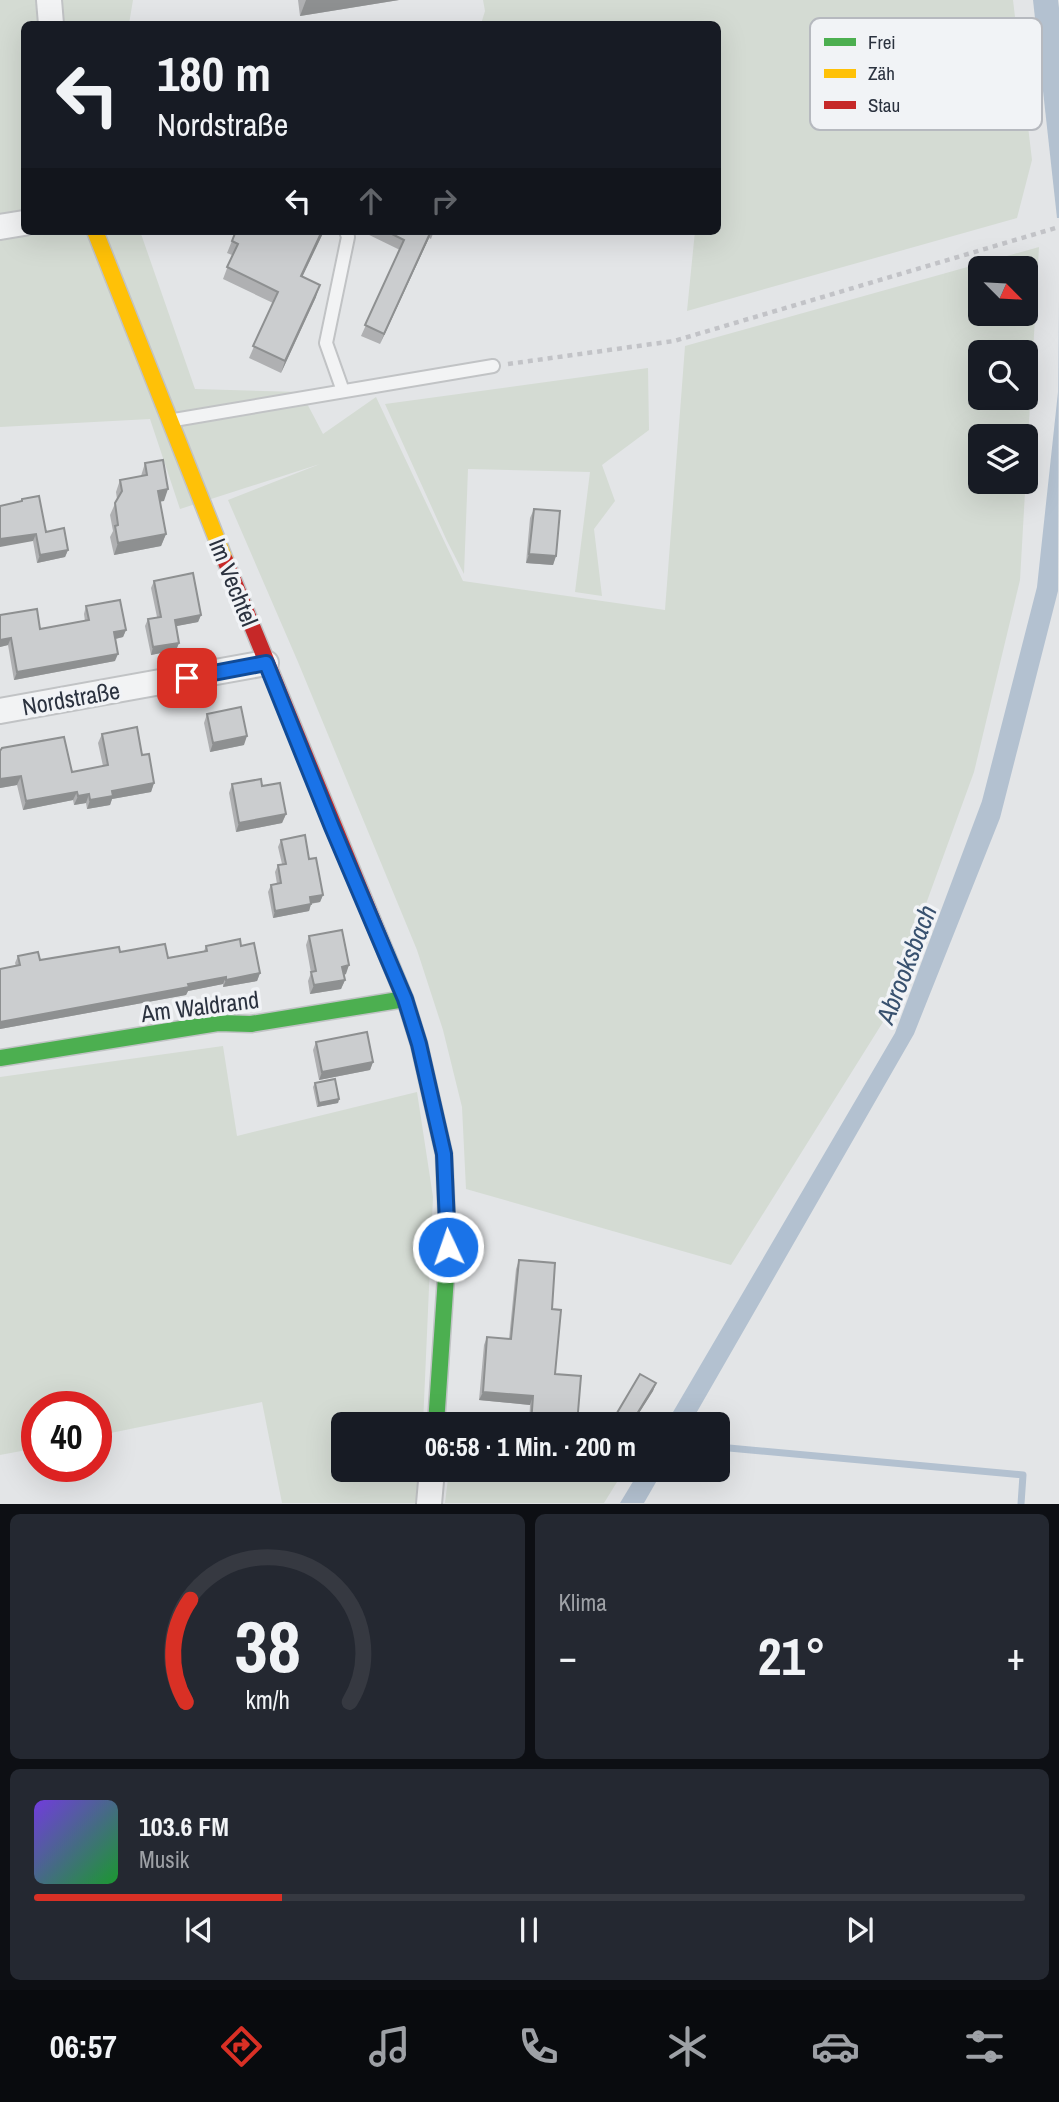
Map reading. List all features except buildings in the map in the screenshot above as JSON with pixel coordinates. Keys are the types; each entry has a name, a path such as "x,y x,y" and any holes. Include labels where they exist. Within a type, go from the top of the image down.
{"street":[{"path":"49,0 51,21"},
{"path":"0,227 21,224"},
{"name":"Im Vechtel","path":"97,235 332,827 405,999 419,1044 444,1154 448,1247 437,1412"},
{"name":"Nordstraße","path":"0,711 266,663"},
{"name":"Am Waldrand","path":"0,1058 218,1023 251,1024 405,999"},
{"path":"429,1503 431,1482"}],"lane":[{"path":"343,391 326,343 347,235"},
{"path":"170,420 493,366"}],"path":[{"path":"493,366 674,341 1059,227"}],"shaded area":[{"path":"0,0 133,0 130,21 21,21 21,235 141,235 195,389 301,392 323,434 376,397 463,581 665,610 685,346 968,267 968,326 1034,326 1034,340 968,340 968,410 1030,410 1029,424 968,424 968,494 1025,494 1020,580 974,772 883,1022 731,1265 466,1189 462,1107 443,1030 417,950 228,500 320,464 180,509 150,419 0,427"},
{"path":"483,0 1013,0 1015,18 810,18 810,130 1028,130 1032,160 1017,218 687,311 695,235 721,235 721,21 482,21 485,11"},
{"path":"1039,247 1038,265 1038,256 1007,256"},
{"path":"648,368 649,430 602,465 615,501 594,529 602,596 575,592 590,472 468,469 464,574 385,404"},
{"path":"223,1046 237,1136 417,1092 433,1197 424,1412 331,1412 331,1482 419,1482 417,1503 282,1503 262,1402 112,1433 112,1391 21,1391 21,1451 0,1455 0,1077"},
{"path":"448,1482 617,1482 604,1503 445,1503"}],"water":[{"path":"1033,0 1058,0 1059,218 1042,82 1042,18 1035,18"},
{"path":"1059,300 1058,591 1000,818 914,1034 697,1412 673,1412 895,1033 982,801 1037,587 1058,392"},
{"path":"633,1482 656,1482 644,1503 620,1503"}],"waterway":[{"path":"730,1448 1023,1475 1021,1504"}],"traffic: fast":[{"path":"386,953 405,999 419,1044 444,1154 448,1247 437,1412"},
{"path":"0,1058 218,1023 251,1024 405,999"}],"traffic: slow":[{"path":"97,235 225,560"}],"traffic: jam":[{"path":"225,560 386,953"}],"route":[{"path":"187,678 266,663 405,999 419,1044 444,1154 448,1247"}],"water label":[{"name":"Abrooksbach","path":"906,964"}]}
